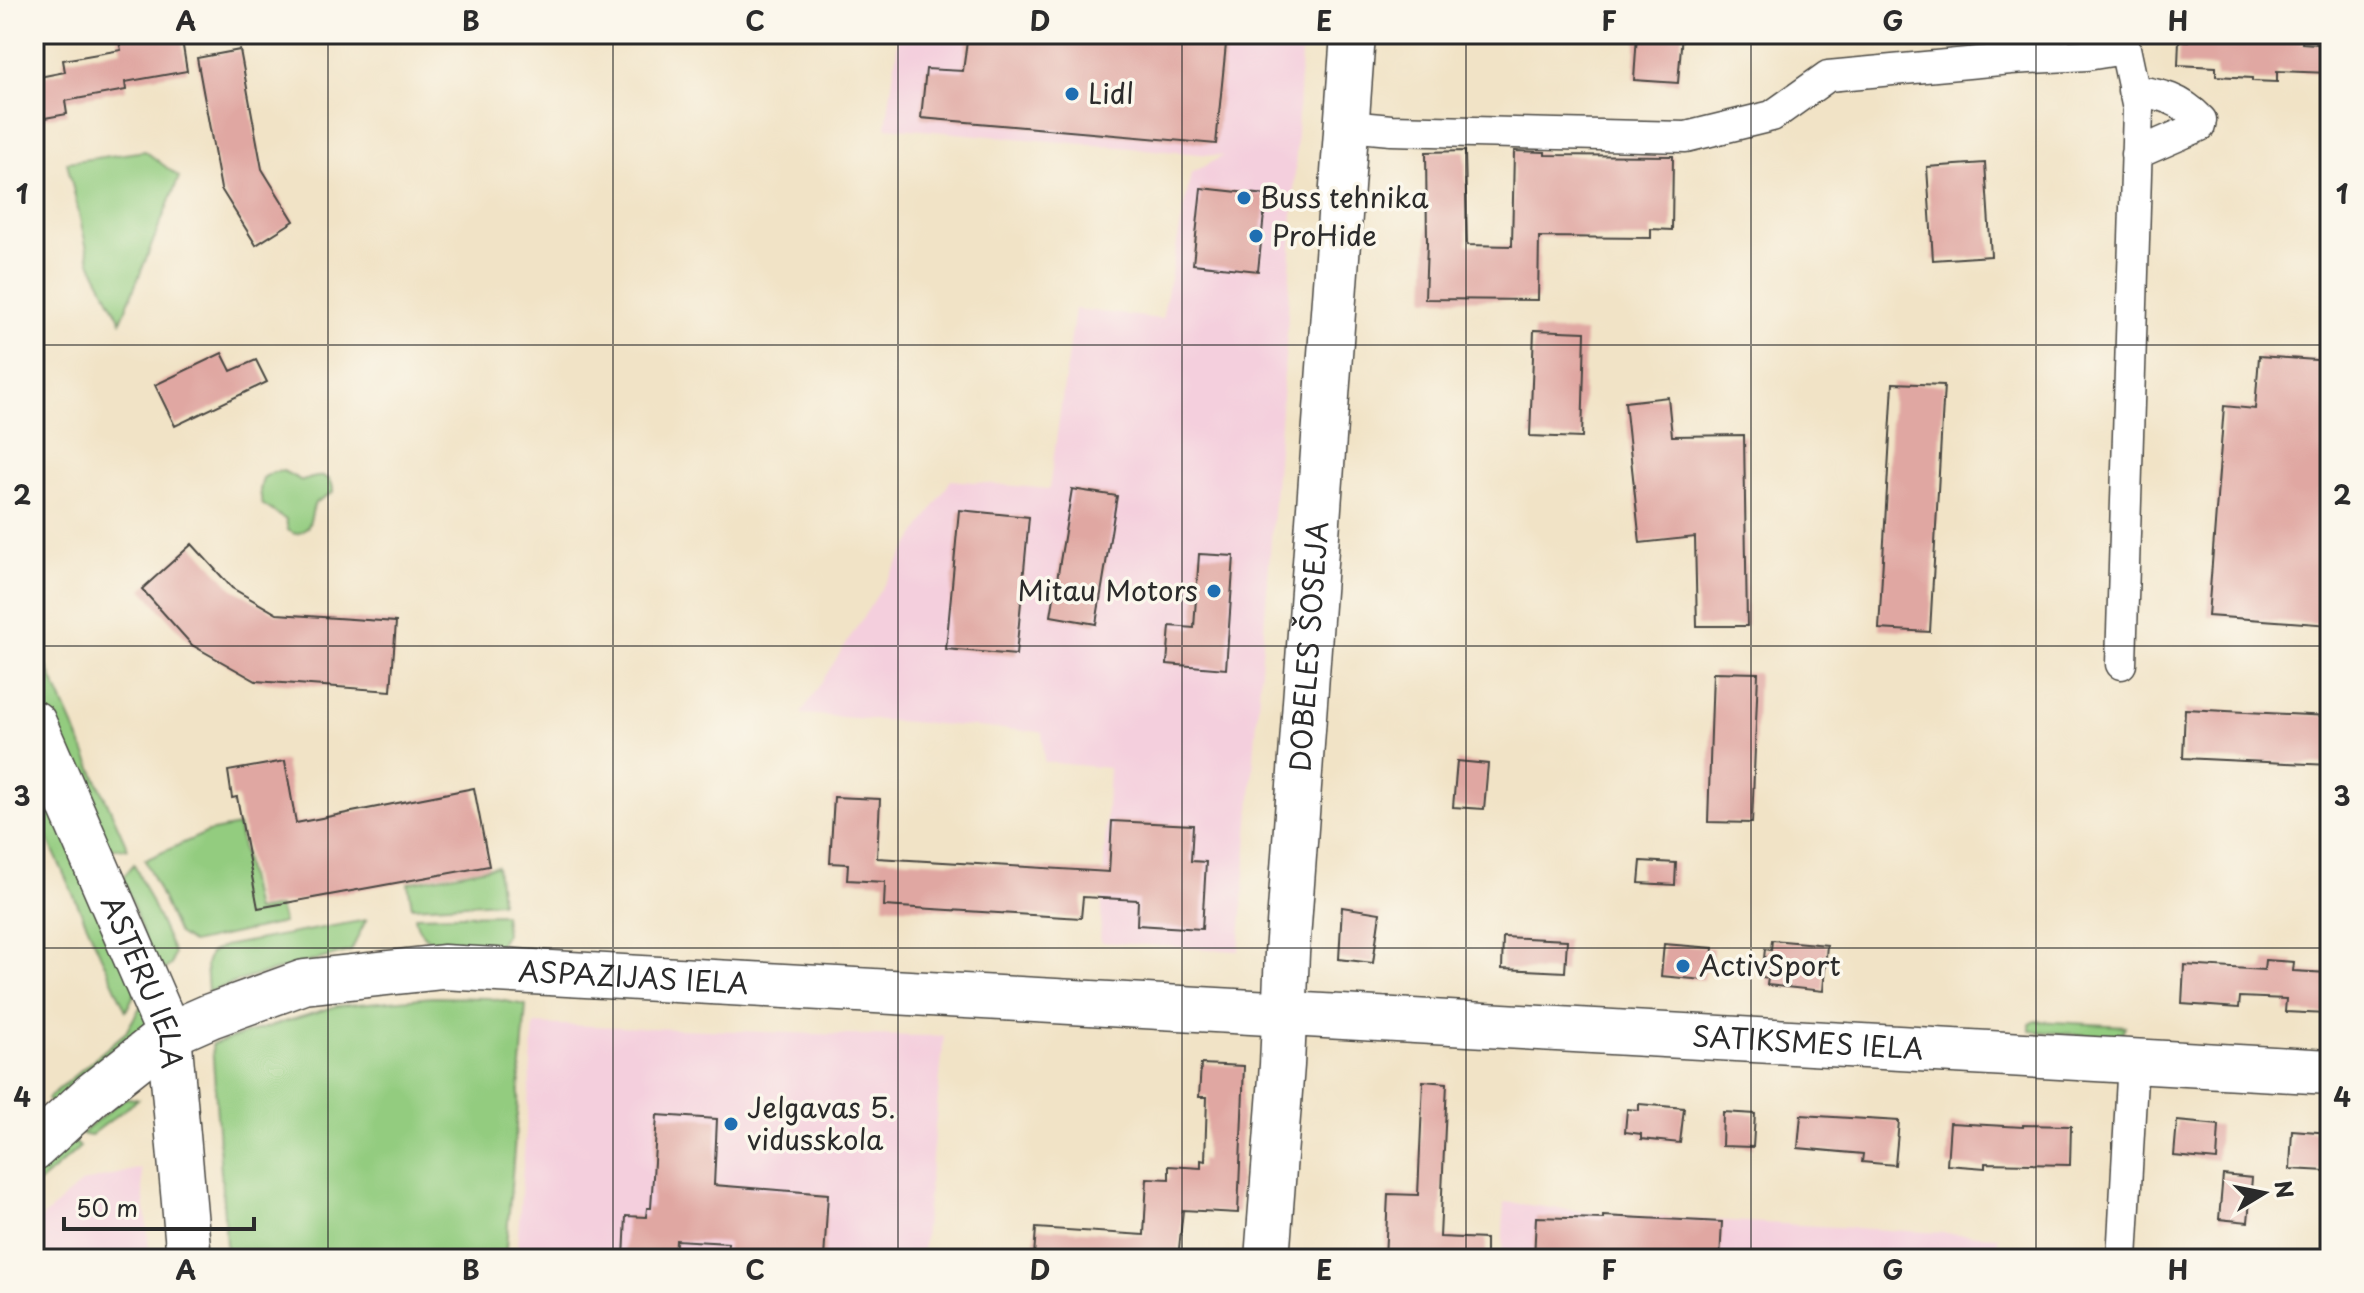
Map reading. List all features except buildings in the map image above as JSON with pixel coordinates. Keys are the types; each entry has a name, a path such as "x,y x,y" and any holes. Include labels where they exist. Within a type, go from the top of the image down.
{"street":[{"name":"DOBELES ŠOSEJA","path":"1267,1259 1353,34"},
{"path":"1348,126 1391,130 1686,137 1772,116 1828,76 2087,55 2123,42 2138,109 2121,664"},
{"path":"2133,90 2167,95 2201,120 2200,126 2186,134 2136,154"},
{"name":"ASTERU IELA","path":"34,723 169,1034 178,1108 189,1259"},
{"name":"ASPAZIJAS IELA","path":"34,1148 93,1094 169,1034 304,982 443,967 1284,1013"},
{"name":"SATIKSMES IELA","path":"1284,1013 2330,1072"},
{"path":"2122,1259 2133,1060"}],"shaded area":[{"path":"899,34 1302,34 1287,333 1239,951 1100,942 1109,768 1044,762 1042,732 801,714 951,480 1049,489 1075,309 1162,319 1191,173 1223,156 886,127"},
{"name":"Jelgavas 5. vidusskola","path":"534,1024 944,1036 922,1259 516,1259"},
{"path":"141,1168 150,1259 34,1259 34,1225 81,1183"},
{"path":"1504,1202 1603,1214 1998,1236 1997,1259 1502,1259"}],"green space":[{"path":"145,151 179,177 121,321 90,262 67,162"},
{"path":"283,471 302,481 327,478 332,485 333,492 315,503 308,527 295,534 288,530 286,520 262,504 260,490 263,478"},
{"path":"34,638 128,849 108,848 100,842 34,691"},
{"path":"34,752 137,989 126,1011 34,808"},
{"path":"238,826 255,911 279,907 283,923 192,943 178,934 145,860 208,832"},
{"path":"134,864 174,953 171,965 157,975 123,877"},
{"path":"497,866 501,902 412,907 408,883"},
{"path":"504,914 506,934 495,950 435,943 418,928 415,916"},
{"path":"366,920 351,951 248,978 208,992 206,964 210,953 224,946"},
{"path":"432,997 488,998 526,1005 505,1259 227,1259 212,1044 337,1006"},
{"path":"143,1002 150,1021 53,1108 47,1099 126,1032"},
{"path":"2036,1021 2125,1026 2122,1033 2115,1037 2030,1031 2030,1024"},
{"path":"125,1098 138,1099 90,1136 81,1134"},
{"path":"72,1140 80,1147 34,1187 34,1174"}],"place":[{"name":"Lidl","path":"1072,94"},
{"name":"Buss tehnika","path":"1244,198"},
{"name":"ProHide","path":"1256,236"},
{"name":"Mitau Motors","path":"1214,591"},
{"name":"ActivSport","path":"1683,966"},
{"name":"Jelgavas 5. vidusskola","path":"731,1124"}]}
